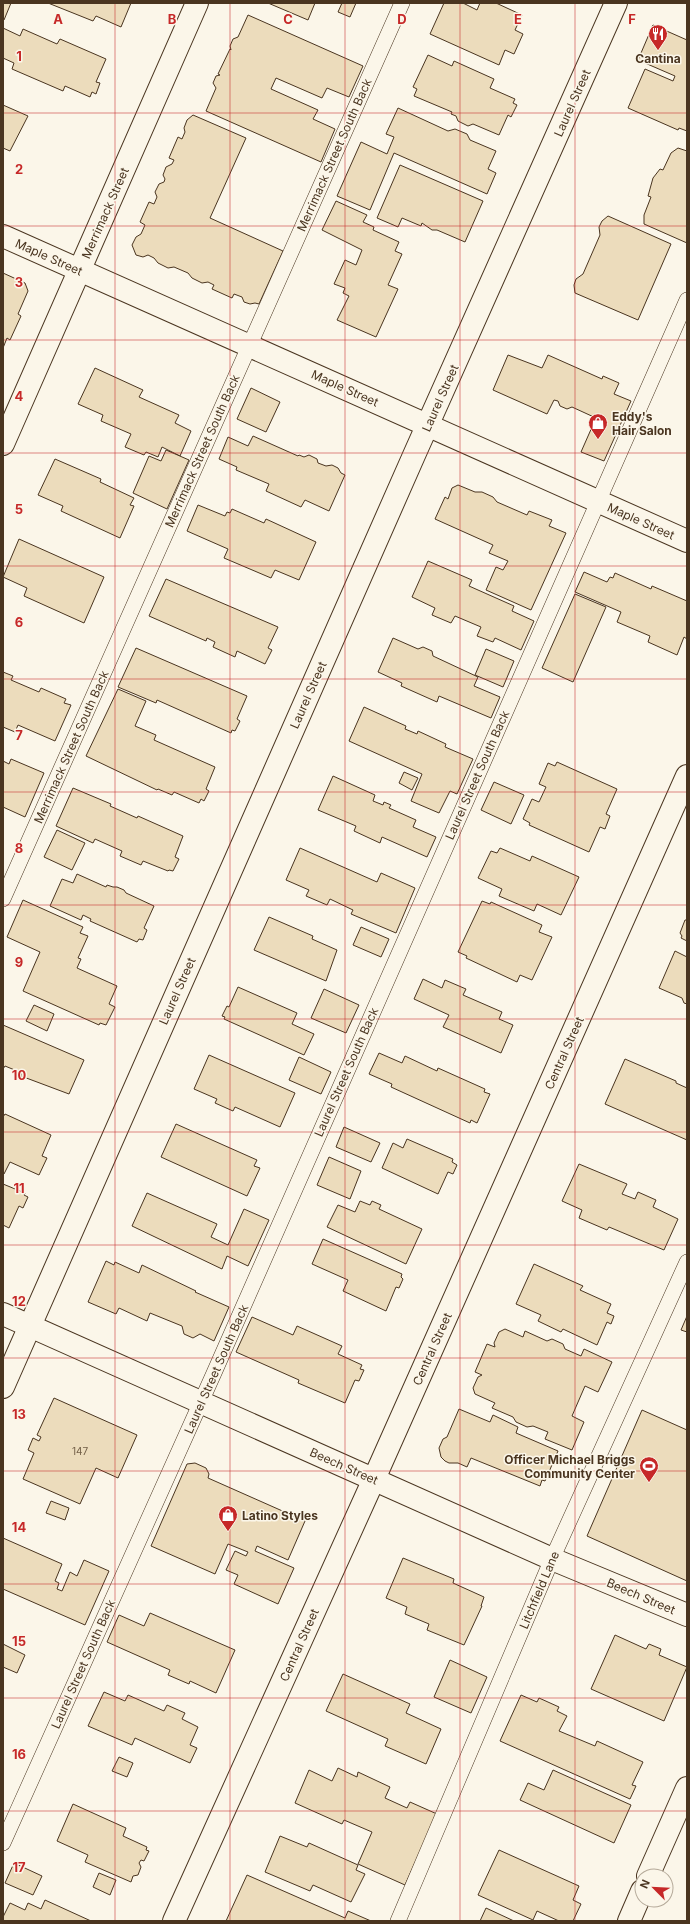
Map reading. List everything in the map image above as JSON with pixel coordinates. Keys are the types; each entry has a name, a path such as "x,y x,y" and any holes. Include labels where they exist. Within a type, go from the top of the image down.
{"street":[{"name":"Merrimack Street","path":"3,444 197,3"},
{"name":"Laurel Street","path":"3,1387 31,1326 99,1166 616,3"},
{"name":"Maple Street","path":"3,236 687,541"},
{"name":"Central Street","path":"174,1921 374,1479 687,776"},
{"name":"Beech Street","path":"3,1314 552,1559 687,1615"},
{"path":"652,1868 687,1788"},
{"path":"629,1921 635,1908"}],"lane":[{"name":"Merrimack Street South Back","path":"3,899 402,3"},
{"name":"Laurel Street South Back","path":"3,1843 201,1402 597,501 687,300"},
{"name":"Litchfield Lane","path":"398,1921 552,1559 687,1262"}],"building":[{"path":"3,3 11,3 4,20 3,20"},
{"path":"48,3 131,3 121,27 96,16 93,21"},
{"path":"268,3 315,3 308,20"},
{"path":"342,3 356,3 350,17 338,12"},
{"path":"444,3 463,3 477,10 480,3 496,3 522,15 515,30 523,34 514,54 505,50 499,65 430,34"},
{"path":"248,15 363,66 349,97 327,88 322,98 276,78 271,89 318,110 313,119 335,129 321,162 206,111 216,88 213,83 216,76 220,75 218,74 230,49 231,50 230,46 233,39 238,37"},
{"path":"653,25 687,40 687,131 679,128 678,130 628,108 645,69 673,81 675,76 638,60"},
{"path":"3,28 20,36 23,29 57,44 60,39 106,59 96,82 100,83 96,94 92,92 90,97 65,86 63,91 12,69 14,63 3,58"},
{"path":"428,55 452,66 454,61 494,79 490,88 515,99 513,103 517,105 511,117 508,115 499,135 473,124 468,126 458,121 456,116 451,114 452,112 414,96 417,89 413,87"},
{"path":"3,105 28,116 10,151 3,148"},
{"path":"398,108 448,131 455,129 467,134 470,140 496,151 488,169 496,173 487,194 394,153 370,210 337,196 361,142 387,154 394,137 386,134"},
{"path":"193,115 246,138 210,218 283,251 259,304 244,302 242,297 234,294 232,298 212,289 214,285 208,282 202,283 192,278 188,273 174,267 168,268 158,263 154,258 148,255 143,257 136,255 132,245 136,237 141,234 145,225 140,222 149,202 154,204 157,197 155,192 159,184 164,182 165,179 163,175 166,167 172,164 174,160 169,158 178,137 182,139 187,120"},
{"path":"678,148 687,151 687,243 644,224 644,215 651,197 648,196 653,178 660,169 663,170 671,153"},
{"path":"400,165 483,201 465,242 437,230 432,230 422,223 421,226 402,218 398,227 377,218"},
{"path":"336,201 367,215 363,222 374,227 373,230 399,242 395,251 402,254 388,285 398,289 376,337 337,320 349,296 343,293 345,288 334,284 345,260 356,265 362,250 322,230"},
{"path":"608,216 671,244 638,320 575,293 574,285 576,279 583,274 600,235 599,227 602,221"},
{"path":"3,273 25,283 28,291 18,314 21,316 10,340 7,338 3,348"},
{"path":"508,355 542,368 548,355 602,379 603,376 619,383 614,394 631,401 604,461 581,452 596,418 572,407 567,409 560,406 558,401 554,400 547,414 493,390"},
{"path":"95,368 143,390 139,397 179,415 175,423 191,431 180,456 162,447 158,457 146,452 144,455 125,447 131,434 101,421 103,415 78,404"},
{"path":"251,388 280,402 266,432 237,419"},
{"path":"253,436 298,456 304,457 309,455 317,459 318,463 326,466 332,465 338,468 341,473 345,475 329,511 305,500 301,507 266,491 269,484 236,470 237,467 219,459 228,437 248,446"},
{"path":"166,450 189,460 167,509 133,493 149,456 161,461"},
{"path":"55,459 101,479 100,482 134,498 130,505 134,506 120,538 61,511 63,506 38,495"},
{"path":"458,485 475,492 482,492 493,497 497,502 527,515 529,511 552,520 549,526 566,533 531,610 486,590 496,567 503,570 508,561 489,553 493,545 435,519 445,497 448,499 452,488"},
{"path":"198,505 225,516 227,512 230,513 232,509 264,523 266,519 316,542 299,580 275,570 271,578 224,558 228,549 187,531"},
{"path":"19,539 104,577 84,623 24,596 27,588 3,577"},
{"path":"428,561 472,580 469,586 514,606 512,611 534,621 521,650 495,638 493,642 477,636 481,627 455,616 451,623 432,615 435,608 412,597"},
{"path":"584,572 607,582 610,577 613,578 615,573 651,589 652,586 687,601 687,639 684,637 677,655 648,642 650,636 617,622 621,612 575,592"},
{"path":"166,579 278,627 268,648 272,650 265,664 237,651 235,657 213,647 215,642 207,638 206,641 149,616"},
{"path":"575,594 606,607 573,682 542,668"},
{"path":"393,638 418,649 423,647 432,651 433,656 478,677 474,686 500,697 491,718 439,696 437,702 401,686 402,683 378,672"},
{"path":"136,648 247,696 237,719 240,721 235,731 232,730 231,733 157,700 156,703 118,687"},
{"path":"486,649 514,661 503,687 475,675"},
{"path":"3,672 13,676 11,680 39,692 41,688 66,699 64,703 71,705 55,741 18,725 15,732 3,727"},
{"path":"118,689 146,701 135,726 156,735 154,740 215,767 206,789 209,791 204,801 201,799 199,803 174,792 172,795 158,789 157,790 86,756"},
{"path":"364,707 406,726 405,729 417,734 418,731 446,744 445,747 473,759 457,794 450,791 439,813 411,801 422,774 349,741"},
{"path":"11,759 44,773 25,817 3,807 3,761 9,764"},
{"path":"557,762 617,789 606,814 610,816 605,829 600,827 589,852 529,825 530,823 523,819 532,799 539,802 546,787 539,784 548,763 555,766"},
{"path":"404,772 418,778 412,790 399,783"},
{"path":"333,776 375,795 373,801 383,805 384,802 391,805 389,808 416,820 413,827 436,837 427,857 382,837 380,843 354,831 356,826 318,810"},
{"path":"494,782 524,795 511,824 481,810"},
{"path":"73,788 111,804 110,806 137,818 138,816 183,836 175,857 179,859 173,871 168,871 143,861 141,865 120,856 122,851 95,839 93,843 56,826"},
{"path":"57,830 85,843 72,870 44,857"},
{"path":"300,848 377,882 381,873 415,888 396,933 351,914 353,910 330,899 327,905 306,896 309,890 286,880"},
{"path":"500,848 530,861 532,856 579,877 561,915 537,904 534,911 499,896 502,889 478,878 491,851 497,853"},
{"path":"77,874 106,887 107,885 117,887 124,890 126,893 154,906 144,928 147,930 143,940 139,939 137,942 90,921 91,919 83,915 81,920 50,906 62,879 73,883"},
{"path":"23,900 83,927 80,933 88,936 78,958 81,959 77,968 117,986 109,1004 115,1007 106,1025 100,1023 99,1025 23,991 40,952 7,937"},
{"path":"482,901 490,904 491,902 542,925 539,932 552,937 532,980 520,975 517,982 466,958 467,956 458,952"},
{"path":"269,917 313,936 312,939 337,950 326,981 254,950"},
{"path":"685,920 687,920 687,941 681,938 682,936 680,933"},
{"path":"361,927 389,939 381,957 353,945"},
{"path":"675,951 687,957 687,1004 684,1003 682,998 659,988"},
{"path":"423,979 442,988 445,980 466,989 463,995 502,1012 499,1019 513,1025 501,1053 443,1027 449,1015 414,999"},
{"path":"238,987 297,1013 292,1024 314,1034 304,1055 224,1019 225,1017 222,1016 227,1006 229,1007"},
{"path":"324,989 359,1005 346,1033 311,1018"},
{"path":"34,1005 54,1014 47,1031 26,1021"},
{"path":"3,1025 84,1060 69,1094 21,1076 22,1073 5,1066 3,1069"},
{"path":"379,1053 402,1063 405,1056 437,1071 438,1068 485,1089 484,1092 490,1094 477,1123 471,1120 470,1123 391,1087 392,1084 369,1074"},
{"path":"209,1055 295,1093 280,1127 235,1107 233,1111 215,1103 217,1099 194,1089"},
{"path":"299,1057 331,1072 321,1094 289,1080"},
{"path":"625,1059 676,1081 676,1083 687,1088 687,1140 605,1104"},
{"path":"5,1114 51,1135 42,1156 47,1158 39,1175 10,1162 4,1174 3,1173 3,1117"},
{"path":"176,1124 257,1160 254,1166 260,1168 247,1196 161,1157"},
{"path":"344,1127 380,1143 371,1162 336,1147"},
{"path":"407,1139 453,1159 452,1162 457,1165 453,1174 448,1172 438,1194 382,1168 393,1143 403,1148"},
{"path":"329,1157 361,1171 350,1199 317,1185"},
{"path":"579,1164 627,1184 622,1194 635,1199 638,1192 656,1200 653,1207 678,1219 664,1250 609,1227 607,1230 579,1218 582,1210 562,1201"},
{"path":"3,1184 25,1193 24,1195 28,1197 23,1208 19,1206 9,1228 3,1225"},
{"path":"147,1193 217,1224 211,1237 228,1245 244,1209 269,1220 248,1266 227,1256 222,1269 132,1226"},
{"path":"360,1201 370,1205 372,1201 381,1205 379,1209 422,1229 406,1264 327,1227 338,1205 355,1212"},
{"path":"323,1239 402,1274 401,1277 403,1279 399,1288 396,1287 386,1311 343,1291 348,1280 312,1264"},
{"path":"106,1261 114,1265 115,1262 139,1273 142,1265 196,1291 195,1292 229,1307 214,1341 200,1334 193,1338 184,1334 182,1326 150,1313 147,1321 119,1308 116,1314 88,1302"},
{"path":"534,1264 583,1286 580,1290 611,1304 607,1313 614,1316 611,1324 607,1322 597,1345 563,1329 561,1332 538,1321 541,1315 516,1304"},
{"path":"687,1316 687,1332 681,1330"},
{"path":"252,1317 293,1335 297,1326 342,1346 338,1354 362,1365 360,1369 364,1370 359,1381 355,1380 345,1403 298,1383 299,1380 236,1352"},
{"path":"505,1329 523,1337 525,1331 547,1341 552,1339 563,1344 565,1349 581,1356 584,1349 612,1362 598,1392 585,1386 572,1416 584,1422 572,1450 545,1439 548,1432 533,1426 527,1427 516,1422 513,1417 492,1408 495,1403 475,1394 473,1388 478,1377 482,1375 475,1372 487,1344 495,1347 494,1343 499,1332"},
{"path":"54,1398 137,1435 118,1478 96,1468 80,1504 23,1479 34,1453 28,1450 33,1438 39,1441 41,1437 37,1435"},
{"path":"459,1409 490,1422 493,1415 518,1427 516,1433 558,1451 545,1481 542,1480 540,1486 471,1458 467,1467 458,1463 449,1463 445,1461 441,1457 439,1448 443,1439 447,1437"},
{"name":"Officer Michael Briggs Community Center","path":"642,1410 687,1430 687,1581 587,1536"},
{"name":"Latino Styles","path":"195,1463 206,1468 209,1474 208,1478 305,1521 288,1560 257,1546 255,1551 294,1568 278,1604 234,1584 238,1575 226,1570 235,1551 246,1556 248,1552 228,1544 215,1574 151,1546 187,1464"},
{"path":"51,1501 69,1508 65,1520 46,1513"},
{"path":"3,1538 62,1564 55,1581 59,1583 57,1589 62,1591 70,1572 77,1576 84,1560 109,1571 85,1625 3,1589"},
{"path":"403,1558 454,1579 453,1583 484,1597 482,1606 464,1645 427,1630 429,1624 405,1614 407,1607 386,1598"},
{"path":"150,1613 235,1650 216,1693 190,1681 189,1684 168,1675 170,1670 107,1642 119,1615 144,1626"},
{"path":"615,1635 646,1649 649,1644 661,1649 659,1655 687,1667 664,1721 591,1689"},
{"path":"3,1644 25,1655 17,1673 3,1667"},
{"path":"450,1660 487,1677 471,1713 434,1697"},
{"path":"343,1674 410,1704 406,1713 441,1729 426,1764 385,1746 388,1739 326,1711"},
{"path":"104,1692 125,1701 128,1695 164,1711 167,1705 185,1713 182,1719 198,1727 190,1745 197,1748 190,1763 135,1738 132,1745 88,1726"},
{"path":"521,1695 537,1702 539,1698 559,1707 557,1711 567,1716 559,1731 595,1746 597,1741 643,1762 632,1785 636,1786 630,1799 500,1741"},
{"path":"119,1757 133,1763 127,1777 112,1771"},
{"path":"338,1768 357,1777 358,1772 390,1787 385,1798 407,1808 410,1802 437,1814 405,1885 358,1864 372,1832 344,1820 342,1824 295,1803 309,1770 332,1781"},
{"path":"553,1770 631,1805 614,1843 520,1800 528,1783 544,1790"},
{"path":"73,1804 126,1828 123,1836 147,1847 146,1850 149,1851 144,1861 141,1860 139,1863 141,1867 138,1875 133,1876 131,1882 85,1862 88,1855 57,1841"},
{"path":"280,1836 307,1847 309,1843 358,1865 356,1870 365,1874 351,1902 313,1885 310,1891 265,1872"},
{"path":"499,1850 579,1886 573,1900 581,1904 573,1921 559,1921 537,1911 533,1920 478,1895"},
{"path":"14,1863 42,1876 33,1895 5,1883"},
{"path":"99,1873 116,1880 110,1895 93,1887"},
{"path":"247,1875 345,1918 348,1911 371,1921 226,1921"},
{"path":"45,1900 91,1921 3,1921 3,1917 10,1903 25,1910 28,1903 41,1909"},
{"path":"486,1908 514,1921 480,1921"}],"place":[{"name":"Cantina","path":"658,51"},
{"name":"Eddy's Hair Salon","path":"598,440"},
{"name":"Officer Michael Briggs Community Center","path":"649,1483"},
{"name":"Latino Styles","path":"228,1532"}]}
